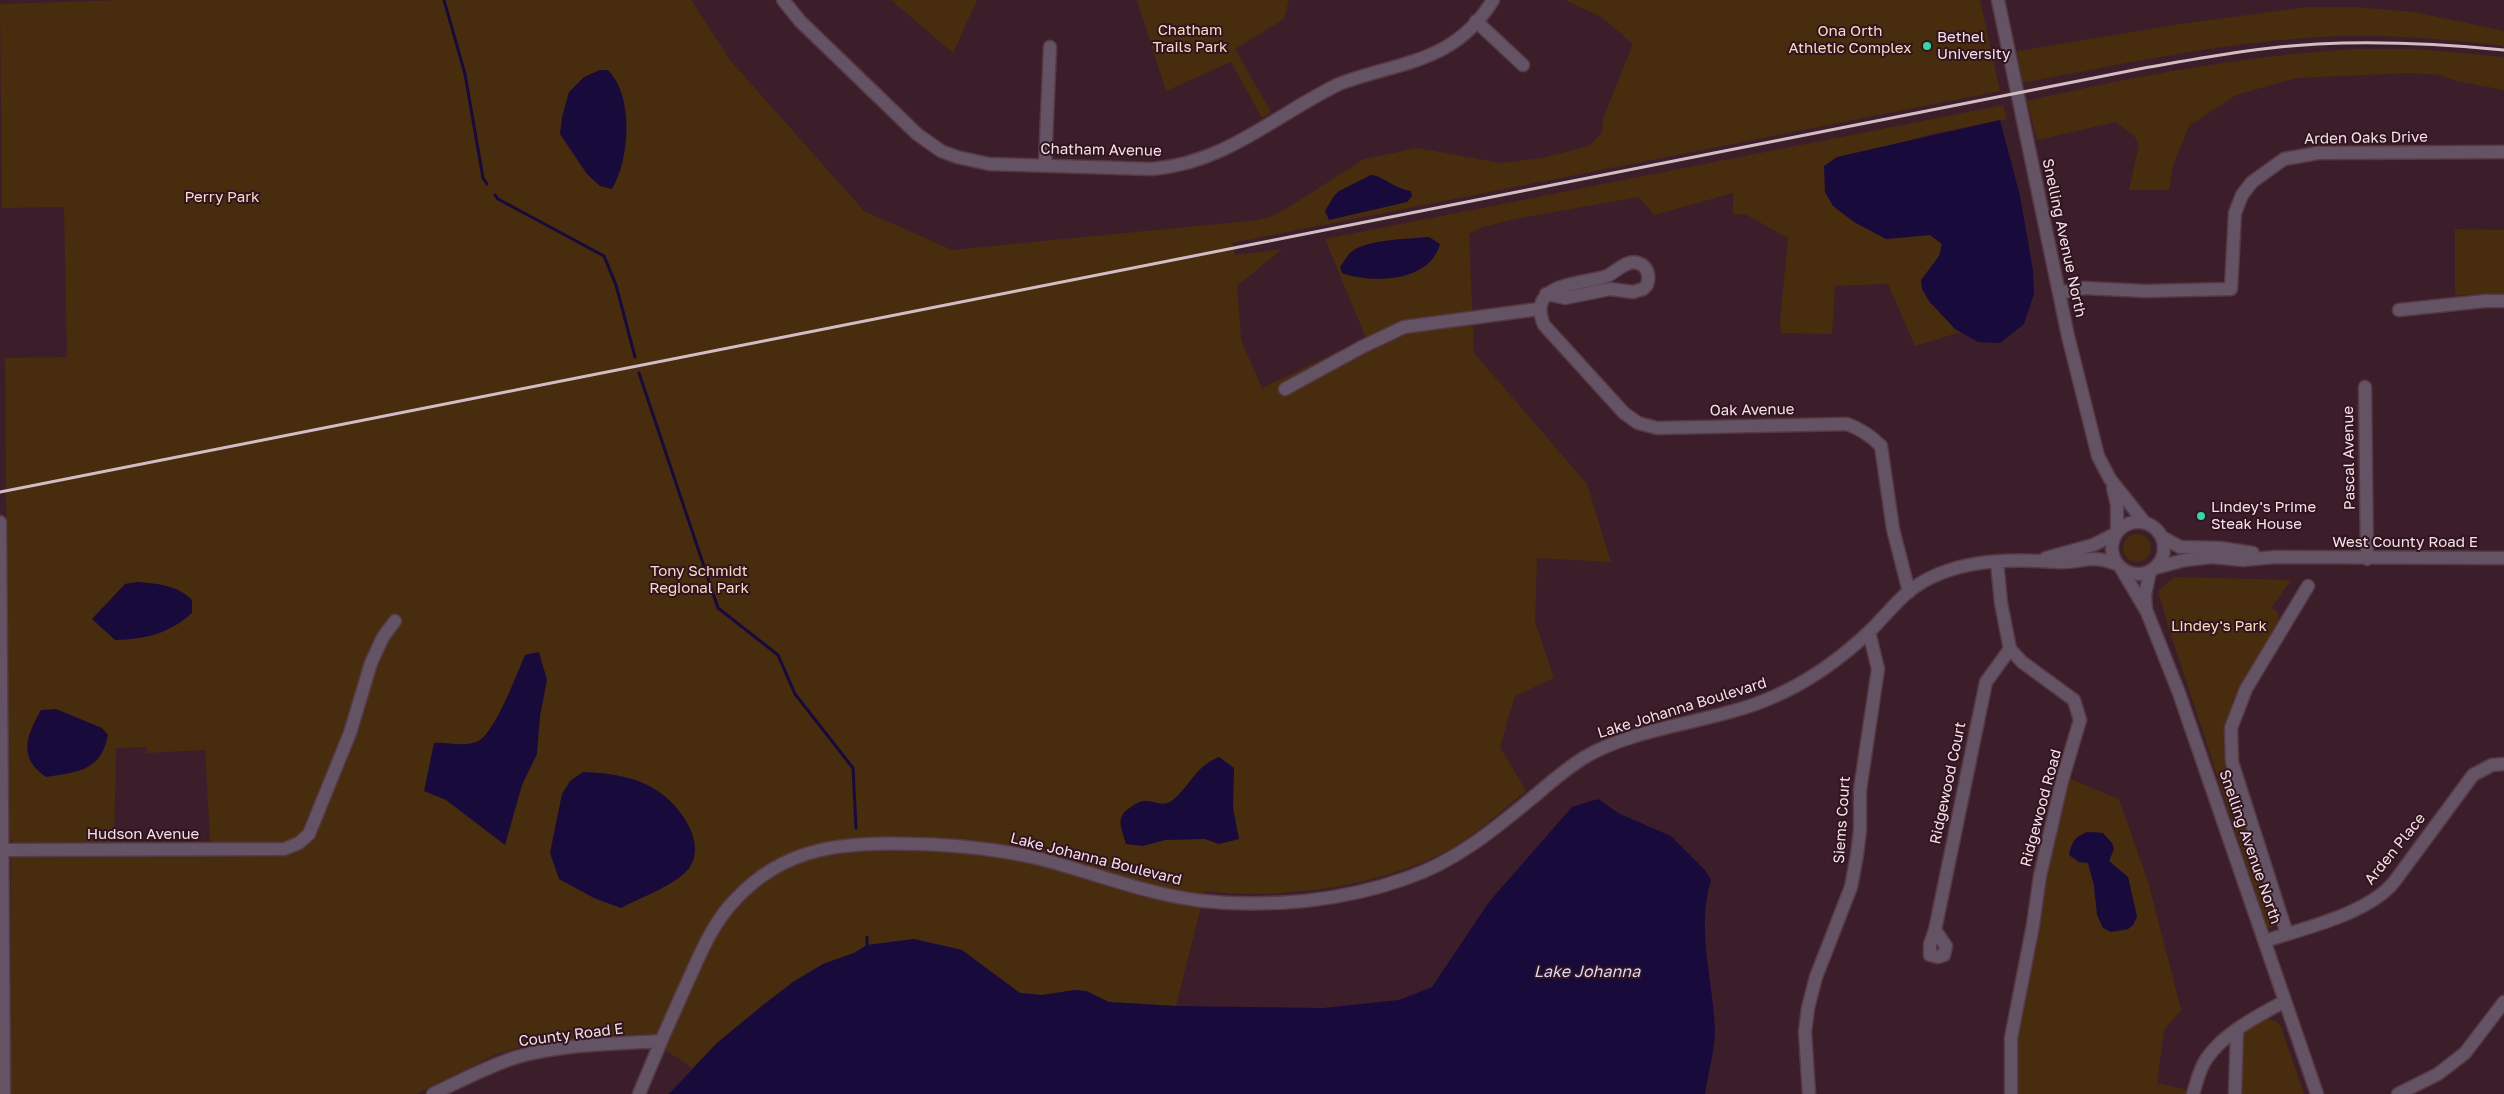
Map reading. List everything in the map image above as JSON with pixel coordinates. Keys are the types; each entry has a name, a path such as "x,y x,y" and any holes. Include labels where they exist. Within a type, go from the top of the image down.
{"street":[{"name":"Chatham Avenue","path":"783,0 800,20 917,134 941,150 982,162 1152,169 1192,163 1225,149 1339,84 1360,76 1415,63 1434,54 1450,44 1476,21 1493,0"},
{"name":"Snelling Avenue North","path":"1998,0 2059,293 2098,456 2110,478 2145,523"},
{"path":"1476,21 1523,65"},
{"path":"1045,165 1050,47"},
{"name":"Arden Oaks Drive","path":"2059,293 2084,288 2145,291 2231,289 2235,212 2242,195 2252,182 2284,159 2318,153 2504,152"},
{"path":"1285,389 1362,347 1404,327 1539,309 1540,302 1546,294 1566,285 1605,276 1632,262 1643,266 1649,274 1647,285 1639,291 1610,289 1565,298 1546,294"},
{"path":"2399,310 2485,301 2504,301"},
{"name":"Oak Avenue","path":"1539,309 1544,325 1624,413 1638,423 1657,428 1847,424 1873,438 1881,446 1893,529 1908,592"},
{"name":"Pascal Avenue","path":"2365,387 2367,559"},
{"name":"Snelling Avenue North","path":"2110,478 2117,505 2116,532"},
{"path":"0,522 4,1094"},
{"path":"2132,522 2145,523 2157,530 2162,537 2164,554 2152,570 2139,574 2119,566 2111,547 2116,532 2132,522"},
{"name":"Lake Johanna Boulevard","path":"2038,560 2093,545 2116,532"},
{"name":"West County Road E","path":"2162,537 2180,547 2220,548 2275,557"},
{"name":"Lake Johanna Boulevard","path":"639,1094 702,950 725,912 751,884 766,873 806,853 826,847 864,843 954,846 1032,858 1148,891 1211,901 1272,903 1360,892 1412,877 1459,854 1487,835 1570,767 1590,754 1620,742 1716,717 1773,697 1829,666 1868,632 1908,592 1943,573 1963,566 1997,562 2038,560 2066,563 2091,557 2119,566"},
{"name":"West County Road E","path":"2152,570 2185,560 2212,557 2243,560 2275,557 2367,559 2504,558"},
{"path":"1997,562 2001,603 2010,649"},
{"name":"Snelling Avenue North","path":"2119,566 2146,612 2179,693 2317,1094"},
{"name":"Snelling Avenue North","path":"2146,612 2145,595 2152,570"},
{"name":"Snelling Avenue North","path":"2287,934 2234,769 2230,747 2231,728 2246,689 2308,586"},
{"name":"Hudson Avenue","path":"1,850 284,849 299,843 309,834 350,733 371,663 383,637 395,621"},
{"name":"Siems Court","path":"1810,1094 1805,1032 1808,1008 1816,977 1851,887 1856,862 1860,830 1860,790 1878,669 1868,632"},
{"name":"Ridgewood Court","path":"1935,930 1986,682 2010,649"},
{"name":"Ridgewood Road","path":"2010,649 2022,662 2074,700 2080,720 2062,781 2040,876 2033,925 2011,1038 2010,1094"},
{"name":"Arden Place","path":"2265,941 2360,908 2380,897 2394,882 2472,775 2492,766 2504,764"},
{"path":"2194,1094 2199,1073 2207,1058 2224,1040 2285,1001"},
{"path":"2398,1094 2438,1074 2465,1053 2504,1002"},
{"path":"2235,1094 2237,1030"},
{"name":"County Road E","path":"433,1094 494,1065 526,1055 570,1048 661,1041"}],"green space":[{"name":"Tony Schmidt Regional Park","path":"123,0 691,0 730,60 864,211 952,250 1258,220 1273,216 1364,159 1417,148 1501,163 1542,158 1589,146 1602,133 1603,119 1633,44 1603,18 1565,0 1980,0 2000,91 1232,243 1235,255 1282,249 1237,286 1241,340 1262,388 1366,338 1325,239 2003,105 2007,119 1931,134 1886,147 1886,239 1930,235 1942,244 1929,301 1955,329 1961,332 1915,346 1888,284 1835,286 1832,334 1781,333 1780,322 1788,238 1745,214 1733,215 1733,193 1654,215 1639,197 1520,218 1482,227 1469,234 1474,353 1587,484 1611,562 1537,558 1535,622 1554,678 1515,696 1500,747 1526,791 1463,841 1436,856 1406,869 1373,879 1304,891 1236,894 1205,891 1176,1006 1109,1002 1086,991 1075,990 1042,995 1019,993 962,950 914,939 868,945 854,953 823,964 793,982 717,1043 692,1068 642,1034 556,1041 521,1047 494,1055 416,1094 10,1094 11,859 13,856 211,855 205,750 147,753 147,747 116,748 114,845 14,843 9,837 5,358 67,357 64,207 2,208 0,4"},
{"path":"891,0 977,0 953,53"},
{"name":"Chatham Trails Park","path":"1137,0 1289,0 1284,19 1235,49 1271,112 1262,118 1231,62 1166,91"},
{"path":"2308,7 2356,7 2414,12 2504,31 2504,46 2385,36 2304,38 2183,53 2022,83 2017,51 2180,24"},
{"path":"2354,49 2417,49 2504,57 2504,90 2456,81 2440,75 2410,73 2296,78 2236,95 2189,126 2173,166 2169,190 2129,190 2139,145 2135,137 2116,122 2037,140 2027,101 2189,68 2313,52"},
{"path":"2455,229 2504,230 2504,294 2455,295"},
{"path":"2137,534 2147,538 2151,548 2147,558 2137,562 2127,558 2123,548 2127,538"},
{"name":"Lindey's Park","path":"2174,577 2291,580 2271,608 2278,612 2279,619 2233,700 2228,722 2226,761 2275,923 2271,929 2267,927 2158,591"},
{"path":"2068,778 2119,799 2149,885 2181,1010 2164,1030 2157,1083 2188,1090 2187,1094 2016,1094 2015,1049 2046,882","holes":["2088,832 2098,832 2112,844 2113,847 2109,861 2128,877 2137,917 2133,925 2128,929 2111,932 2094,897 2094,885 2088,863 2069,855 2077,838"]},
{"path":"2266,1018 2277,1022 2281,1027 2304,1094 2240,1094 2241,1037 2243,1033"}],"water":[{"path":"600,70 608,70 616,81 622,95 625,111 626,145 623,161 612,189 600,186 587,174 560,134 562,117 569,92 584,77"},
{"path":"2000,120 2020,196 2033,270 2034,294 2024,324 2000,343 1978,342 1955,329 1929,301 1922,289 1921,280 1939,256 1942,244 1930,235 1886,239 1854,222 1833,206 1825,192 1824,166 1837,157"},
{"path":"1371,175 1379,177 1399,188 1411,191 1412,196 1407,202 1329,220 1325,211 1334,196 1339,191"},
{"path":"1429,237 1440,244 1434,257 1425,266 1413,273 1384,279 1342,273 1340,267 1349,254 1365,245"},
{"path":"137,582 160,585 180,591 192,600 192,613 165,631 147,637 115,640 92,619 125,584"},
{"path":"539,652 547,680 540,716 537,754 522,785 505,845 446,800 424,791 434,743 465,744 476,742 483,738 497,717 525,655"},
{"path":"56,709 102,728 108,735 105,747 94,763 78,771 46,777 31,762 27,746 32,729 41,710"},
{"path":"1219,757 1234,768 1233,808 1239,839 1219,844 1205,839 1165,840 1143,846 1126,844 1121,828 1121,819 1126,811 1143,801 1163,804 1170,802 1199,770"},
{"path":"583,772 612,774 630,778 648,785 664,796 681,813 693,835 694,857 690,867 668,885 621,908 594,898 559,879 550,853 562,794 570,781"},
{"name":"Lake Johanna","path":"1598,799 1620,814 1671,836 1705,870 1711,880 1707,898 1705,935 1714,1010 1715,1037 1705,1094 669,1094 717,1043 793,982 823,964 854,953 867,945 914,939 962,950 1020,993 1042,995 1075,990 1086,991 1109,1002 1176,1006 1323,1008 1399,1000 1432,987 1489,902 1572,807"},
{"path":"2088,832 2103,833 2112,843 2114,849 2109,861 2128,877 2137,917 2133,925 2128,929 2111,932 2103,928 2097,915 2094,885 2088,863 2079,862 2069,855 2075,840 2080,835"}],"waterway":[{"path":"444,0 465,74 483,178 487,184"},
{"path":"495,195 498,199 604,256 616,285 635,357"},
{"path":"639,373 718,608 778,655 795,694 853,768 856,828"},
{"path":"867,937 867,945"}],"railway":[{"path":"0,492 2144,68 2252,50 2296,45 2411,44 2504,50"}],"place":[{"name":"Bethel University","path":"1927,46"},
{"name":"Lindey's Prime Steak House","path":"2201,516"}],"park label":[{"name":"Ona Orth Athletic Complex","path":"1850,40"},
{"name":"Perry Park","path":"222,197"}]}
